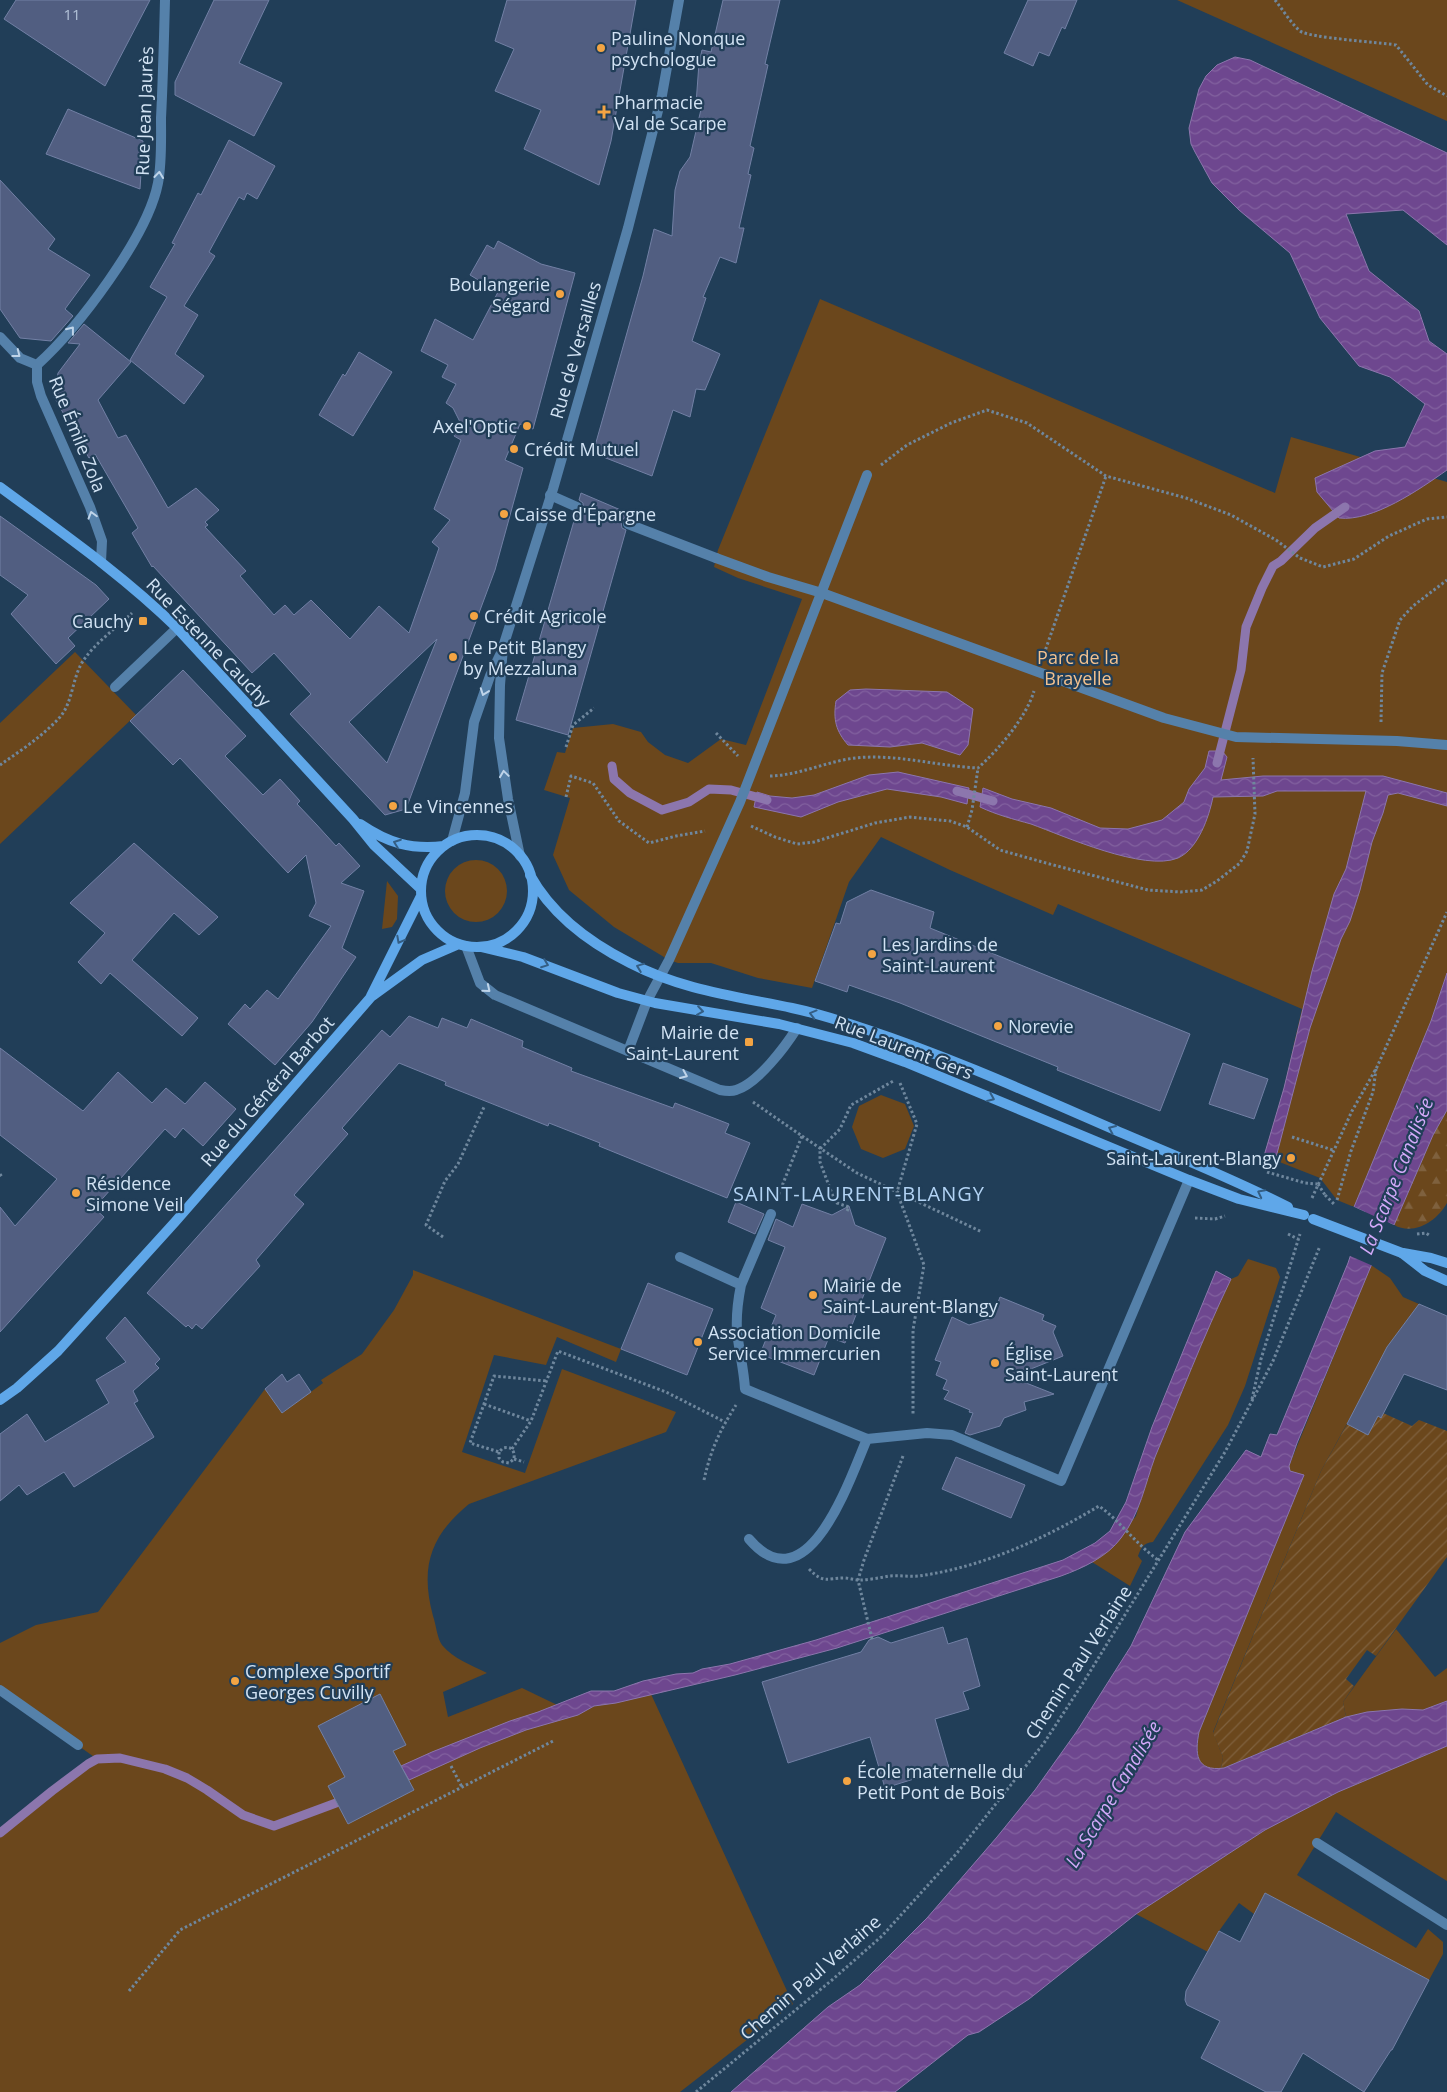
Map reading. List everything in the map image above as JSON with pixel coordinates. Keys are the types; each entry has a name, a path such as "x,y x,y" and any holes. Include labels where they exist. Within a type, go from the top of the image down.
{"main road":[{"name":"Rue Estenne Cauchy","path":"0,487 138,591 177,628 353,819 374,845 421,893"},
{"name":"Rue Estenne Cauchy","path":"353,819 370,831 401,845 424,848 448,844"},
{"path":"474,836 489,837 502,842 520,856 530,875 532,897 526,917 508,938 495,944 481,947 463,945 446,938 431,923 424,910 421,893 426,868 434,856 448,844 474,836"},
{"name":"Rue Laurent Gers","path":"530,875 550,905 583,934 632,964 678,984 713,993 794,1008 904,1042 1244,1184 1309,1217 1402,1253 1432,1258 1447,1263"},
{"name":"Rue du Général Barbot","path":"371,997 421,893"},
{"name":"Rue du Général Barbot","path":"0,1400 17,1388 58,1351 175,1222 371,997 422,960 463,945"},
{"name":"Rue Laurent Gers","path":"481,947 523,957 618,993 647,1001 797,1028 853,1043 905,1062 1189,1180 1239,1198 1309,1217"},
{"name":"Rue Laurent Gers","path":"1402,1253 1425,1271 1447,1281"}],"street":[{"name":"Rue Jean Jaurès","path":"37,365 64,338 115,270 140,229 155,196 160,164 165,0"},
{"name":"Rue de Versailles","path":"520,856 508,799 499,738 503,647 550,495 630,219 662,95 679,0"},
{"name":"Rue Émile Zola","path":"0,337 20,358 37,365 37,382 41,396 87,500 102,542 101,562"},
{"path":"628,1051 647,1001 669,960 740,802 867,475"},
{"path":"550,495 577,507"},
{"path":"628,524 768,577 822,593 1164,718 1236,737 1381,740 1447,745"},
{"path":"115,687 177,628"},
{"path":"448,844 465,794 474,722 490,676 503,647"},
{"path":"463,945 480,983 495,995 720,1090 736,1090 757,1076 782,1051 797,1028"},
{"path":"771,1214 741,1284 737,1315 745,1390 866,1439 937,1433 958,1437 1061,1481 1189,1180"},
{"path":"680,1257 741,1284"},
{"path":"749,1539 765,1554 776,1558 786,1558 795,1555 815,1542 832,1519 866,1439"},
{"path":"0,1690 78,1745"},
{"path":"1317,1843 1447,1925"}],"path":[{"path":"1275,0 1301,32 1325,38 1363,40 1396,45 1428,86 1447,96"},
{"path":"867,475 907,446 951,423 987,410 1027,424 1106,476 1186,498 1231,515 1286,547 1300,558 1322,567 1354,560 1389,536 1427,519 1447,517"},
{"path":"967,827 972,810 978,768 990,757 1014,727 1032,699 1039,673 1106,476"},
{"path":"1381,740 1382,673 1400,620 1413,606 1447,580"},
{"path":"0,765 32,742 61,717 72,694 82,663 90,653 133,613 129,609"},
{"path":"566,746 572,725 594,708"},
{"path":"716,733 734,754 754,764 769,776 789,776 849,759 892,758 954,767 978,768"},
{"path":"732,818 775,837 797,844 814,842 875,822 910,817 950,822 967,827 1000,850 1148,890 1181,892 1202,890 1240,863 1247,851 1251,835 1255,798 1254,774"},
{"path":"566,797 571,776 585,779 593,783 598,789 619,821 649,843 706,831 722,842"},
{"path":"1326,1194 1318,1184 1333,1150 1377,1067 1447,912"},
{"path":"1337,1200 1373,1092 1377,1067"},
{"path":"847,1211 849,1207 837,1203 834,1199 820,1162 820,1148 840,1130 851,1105 899,1078 917,1124 897,1192 924,1265 913,1330 912,1434 898,1467 858,1580 872,1638"},
{"path":"736,1090 857,1173 982,1232"},
{"path":"443,1237 426,1225 445,1181 458,1164 484,1107"},
{"path":"771,1214 802,1136"},
{"path":"1292,1136 1333,1150"},
{"path":"1176,1210 1198,1220 1215,1219 1233,1214"},
{"path":"1250,1404 1261,1359 1298,1239 1309,1217"},
{"path":"1288,1234 1298,1239"},
{"path":"1250,1404 1273,1361 1320,1246"},
{"path":"512,1449 531,1421 558,1351 666,1392 725,1422"},
{"path":"499,1452 470,1443 494,1376 547,1382"},
{"path":"704,1480 710,1453 718,1434 745,1390"},
{"path":"484,1404 531,1421"},
{"name":"Chemin Paul Verlaine","path":"696,2092 832,1980 882,1936 957,1854 1044,1743 1084,1683 1225,1452 1250,1404"},
{"path":"512,1449 503,1448 499,1452 499,1458 503,1462 509,1462 514,1459 524,1462"},
{"path":"512,1449 515,1454 514,1459"},
{"path":"795,1555 816,1576 828,1580 917,1576 973,1564 1033,1541 1099,1506 1108,1512 1141,1548 1158,1560"},
{"path":"129,1991 180,1930 555,1740"},
{"path":"451,1766 462,1787"}],"green space":[{"path":"1177,0 1447,0 1447,121"},
{"name":"Parc de la Brayelle","path":"820,299 1275,493 1291,437 1447,482 1447,973 1431,1021 1354,1207 1337,1200 1320,1178 1264,1156 1284,1088 1302,1009 1058,904 1053,915 950,870 881,837 849,882 812,988 758,978 711,963 678,963 669,960 614,927 569,890 553,855 570,798 544,790 557,752 565,753 573,728 613,724 641,732 648,742 665,755 688,763 721,739 746,745 802,599 738,578 714,567 718,550"},
{"path":"75,652 136,715 0,844 0,723"},
{"path":"476,860 488,862 498,869 505,879 507,891 505,903 498,913 488,920 476,922 464,920 454,913 447,903 445,891 447,879 454,869 464,862"},
{"path":"387,881 398,896 397,919 392,927 382,929"},
{"path":"881,1095 905,1104 914,1126 905,1149 883,1158 861,1149 852,1127 859,1106"},
{"path":"1447,1110 1447,1203 1443,1210 1431,1221 1417,1228 1409,1229 1394,1225 1433,1135"},
{"path":"1248,1259 1276,1268 1280,1277 1245,1386 1228,1425 1153,1542 1147,1543 1141,1548 1138,1556 1142,1561 1130,1586 1092,1562 1109,1550 1136,1516 1149,1472 1209,1325 1231,1279 1238,1276"},
{"path":"1371,1265 1390,1278 1403,1297 1419,1304 1387,1347 1321,1471 1213,1732 1223,1757 1221,1769 1212,1769 1201,1764 1199,1759 1197,1746 1199,1732 1304,1475 1290,1471 1289,1466"},
{"name":"Complexe Sportif Georges Cuvilly","path":"413,1270 621,1349 616,1362 557,1337 546,1365 494,1355 462,1452 525,1473 562,1369 676,1412 666,1432 469,1504 445,1528 437,1541 428,1567 429,1598 440,1642 452,1654 487,1673 443,1692 448,1717 522,1688 578,1715 594,1706 651,1694 793,2004 680,2092 0,2092 0,1833 52,1791 97,1759 0,1690 0,1643 36,1625 98,1612 265,1389 282,1413 323,1383 321,1380 362,1354 394,1310 413,1275"},
{"path":"1383,1413 1412,1426 1419,1420 1447,1431 1447,1557 1376,1656 1367,1650 1346,1679 1354,1686 1343,1702 1346,1717 1221,1769 1223,1757 1213,1733 1321,1471 1347,1424 1368,1435 1378,1416 1381,1418"},
{"path":"1396,1629 1435,1677 1447,1668 1447,1701 1423,1710 1402,1709 1367,1712 1346,1717 1343,1702"},
{"path":"1447,1746 1447,1881 1336,1812 1297,1875 1416,1948 1428,1929 1443,1942 1443,1954 1429,1980 1265,1893 1254,1914 1239,1903 1219,1931 1208,1952 1136,1914 1265,1830 1338,1792"}],"water":[{"path":"1235,57 1250,60 1447,153 1447,245 1403,210 1346,214 1369,271 1419,311 1429,341 1447,354 1447,470 1396,503 1366,515 1339,518 1317,492 1315,478 1375,451 1405,447 1425,404 1390,377 1359,366 1320,318 1290,253 1239,210 1212,183 1195,152 1191,144 1189,128 1199,89 1206,76 1217,65"},
{"path":"850,690 947,692 973,709 968,745 960,755 922,743 890,747 848,745 836,725 836,701"},
{"path":"1209,751 1222,751 1227,757 1221,780 1263,776 1383,776 1447,793 1447,806 1398,793 1388,795 1372,842 1350,921 1341,939 1310,1028 1275,1161 1264,1156 1284,1088 1312,971 1334,894 1346,869 1366,791 1277,791 1263,796 1213,797 1209,814 1197,840 1185,854 1178,858 1163,861 1125,857 1104,851 980,807 983,788 1012,799 1051,808 1100,828 1128,829 1162,820 1184,802 1189,789 1205,768"},
{"path":"898,772 969,788 967,804 941,797 887,789 838,802 801,817 754,807 757,792 770,796 792,798 814,795 869,775"},
{"name":"La Scarpe Canalisée","path":"1447,973 1447,1110 1433,1135 1394,1225 1389,1223 1297,1443 1289,1466 1290,1471 1304,1475 1199,1732 1197,1747 1202,1764 1207,1767 1224,1768 1346,1717 1367,1712 1402,1709 1423,1710 1447,1701 1447,1746 1338,1792 1265,1830 1136,1914 1029,1999 979,2032 968,2035 895,2092 731,2092 828,2007 860,1985 927,1918 997,1837 1035,1790 1077,1731 1131,1646 1185,1532 1246,1450 1261,1457 1270,1434 1277,1435 1348,1263 1365,1212 1354,1207 1431,1021"},
{"path":"1216,1271 1231,1279 1201,1345 1155,1457 1133,1519 1121,1538 1102,1556 1061,1576 837,1648 735,1675 616,1703 594,1706 578,1715 526,1730 480,1748 409,1780 401,1766 510,1721 591,1691 614,1691 643,1681 676,1674 693,1673 702,1669 730,1664 816,1640 1063,1560 1095,1543 1110,1531 1126,1502 1152,1427"}],"pier":[{"path":"1352,1206 1396,1226 1390,1226 1373,1266 1348,1255 1362,1213 1352,1209"}],"building":[{"path":"16,0 150,0 105,86 4,19"},
{"path":"214,0 269,0 239,63 282,83 254,136 175,95 175,82"},
{"path":"507,0 636,0 611,141 599,185 524,149 541,110 495,91 514,49 495,41"},
{"path":"723,0 780,0 765,64 768,65 750,146 754,148 748,174 751,175 739,228 744,228 736,263 720,257 703,297 706,298 692,341 720,354 705,390 696,389 690,417 673,410 652,476 593,453 643,276 654,229 672,236 675,190 680,171 690,157 702,105 696,104 699,63 702,50 711,52"},
{"path":"1028,0 1077,0 1065,29 1062,27 1049,56 1039,52 1033,66 1004,53"},
{"path":"68,109 143,141 140,189 46,154"},
{"path":"229,140 275,166 257,199 247,193 244,200 239,197 209,252 215,256 184,306 198,315 175,354 204,376 184,404 130,360 167,297 150,287 175,244 172,243 198,193 201,195"},
{"path":"0,180 55,239 48,249 90,275 65,309 73,316 51,341 20,338 0,309"},
{"path":"498,241 541,264 575,273 533,429 520,424 505,460 523,468 495,570 406,809 385,815 290,714 311,694 274,653 252,673 152,567 132,533 138,528 95,454 89,458 54,397 58,373 80,344 68,343 84,324 131,362 98,400 118,438 126,435 168,508 196,488 219,510 205,522 208,525 205,527 246,571 240,576 274,615 285,605 294,615 311,600 350,639 379,606 409,633 439,548 432,542 450,520 434,509 461,440 454,436 461,424 453,408 446,403 456,384 442,377 448,365 421,351 435,319 473,340 498,292 470,275 487,245 494,249","holes":["437,639 387,763 349,722"]},
{"path":"359,352 392,372 353,436 319,415 343,374 345,376"},
{"path":"581,493 630,514 629,517 624,518 621,522 622,528 626,530 568,735 516,720 576,514 581,513 583,509 583,503 579,500"},
{"path":"0,516 96,585 109,599 68,638 75,646 56,664 11,614 28,595 0,575"},
{"path":"183,670 246,736 225,756 263,795 280,779 300,801 297,804 336,846 339,843 360,866 341,883 364,891 342,948 356,957 312,1022 275,1065 228,1024 245,1004 250,1009 267,990 278,999 331,926 309,916 316,903 306,855 288,873 180,758 173,765 130,721"},
{"path":"134,843 218,917 199,935 174,913 132,960 198,1018 182,1036 110,973 101,984 78,962 105,933 70,903"},
{"path":"871,890 934,912 930,928 1190,1034 1160,1111 1057,1070 1058,1067 900,1003 849,985 847,992 815,981 836,923 840,924 847,902"},
{"path":"409,1016 438,1028 442,1018 467,1028 471,1019 523,1041 522,1047 572,1068 571,1071 673,1108 675,1103 729,1124 725,1133 750,1143 727,1198 599,1146 600,1143 549,1123 548,1126 445,1085 446,1082 399,1063 342,1128 348,1134 294,1195 304,1204 256,1260 260,1266 202,1329 196,1324 192,1329 188,1325 186,1327 147,1293 382,1030 390,1037"},
{"name":"Résidence Simone Veil","path":"0,1048 83,1111 118,1072 152,1103 166,1088 185,1104 205,1082 236,1109 203,1146 183,1128 175,1138 165,1129 94,1208 104,1217 0,1332 0,1207 15,1226 57,1179 0,1135"},
{"path":"1223,1063 1268,1079 1254,1119 1209,1104"},
{"path":"736,1202 764,1214 755,1234 728,1222"},
{"name":"Mairie de Saint-Laurent-Blangy","path":"802,1204 832,1215 849,1206 855,1225 886,1238 845,1343 829,1337 814,1375 760,1354 776,1315 761,1308 785,1247 768,1240 776,1219 793,1227"},
{"path":"648,1283 713,1309 687,1375 621,1349"},
{"name":"Église Saint-Laurent","path":"1000,1297 1044,1315 1042,1320 1056,1326 1053,1332 1063,1356 1011,1377 1054,1394 1024,1402 1026,1410 1004,1418 1000,1426 970,1435 965,1433 973,1413 944,1399 949,1391 943,1389 947,1380 936,1375 941,1362 935,1360 952,1317 969,1325 992,1318"},
{"path":"1419,1304 1447,1316 1447,1390 1404,1374 1381,1418 1378,1416 1368,1435 1347,1424 1387,1347"},
{"path":"125,1317 160,1359 155,1364 159,1368 133,1391 138,1401 134,1403 154,1437 74,1487 64,1472 27,1495 19,1485 0,1501 0,1434 27,1414 45,1442 109,1403 96,1380 126,1362 106,1338"},
{"path":"282,1374 287,1382 299,1374 311,1392 282,1413 265,1389"},
{"path":"956,1457 1025,1485 1011,1518 942,1489"},
{"path":"943,1627 948,1644 967,1638 980,1686 963,1692 969,1709 935,1719 949,1768 885,1788 870,1737 788,1763 762,1682 861,1652 869,1640 878,1637 891,1643"},
{"path":"380,1694 406,1745 393,1751 414,1790 348,1824 328,1786 345,1777 318,1726"},
{"path":"1265,1893 1429,1980 1392,2050 1364,2092 1303,2053 1281,2092 1266,2092 1201,2058 1220,2021 1187,2005 1185,2000 1186,1991 1219,1931 1240,1942"}],"waterway":[{"path":"1217,763 1241,670 1246,627 1262,588 1273,566 1281,561 1315,528 1345,507"},
{"path":"612,766 614,779 630,793 662,810 689,802 709,789 731,790 767,800"},
{"path":"957,791 993,801"},
{"path":"0,1833 52,1791 97,1759 120,1758 165,1769 187,1778 243,1815 274,1826 336,1803"}],"place":[{"name":"Pauline Nonque psychologue","path":"601,48"},
{"name":"Pharmacie Val de Scarpe","path":"604,112"},
{"name":"Boulangerie Ségard","path":"560,294"},
{"name":"Axel'Optic","path":"527,426"},
{"name":"Crédit Mutuel","path":"514,449"},
{"name":"Caisse d'Épargne","path":"504,514"},
{"name":"Crédit Agricole","path":"474,616"},
{"name":"Cauchy","path":"143,621"},
{"name":"Le Petit Blangy by Mezzaluna","path":"453,657"},
{"name":"Le Vincennes","path":"393,806"},
{"name":"Les Jardins de Saint-Laurent","path":"872,954"},
{"name":"Norevie","path":"998,1026"},
{"name":"Mairie de Saint-Laurent","path":"749,1042"},
{"name":"Saint-Laurent-Blangy","path":"1291,1158"},
{"name":"Résidence Simone Veil","path":"76,1193"},
{"name":"Mairie de Saint-Laurent-Blangy","path":"813,1295"},
{"name":"Association Domicile Service Immercurien","path":"698,1342"},
{"name":"Église Saint-Laurent","path":"995,1363"},
{"name":"Complexe Sportif Georges Cuvilly","path":"235,1681"},
{"name":"École maternelle du Petit Pont de Bois","path":"847,1781"}],"district":[{"name":"SAINT-LAURENT-BLANGY","path":"859,1193"}]}
